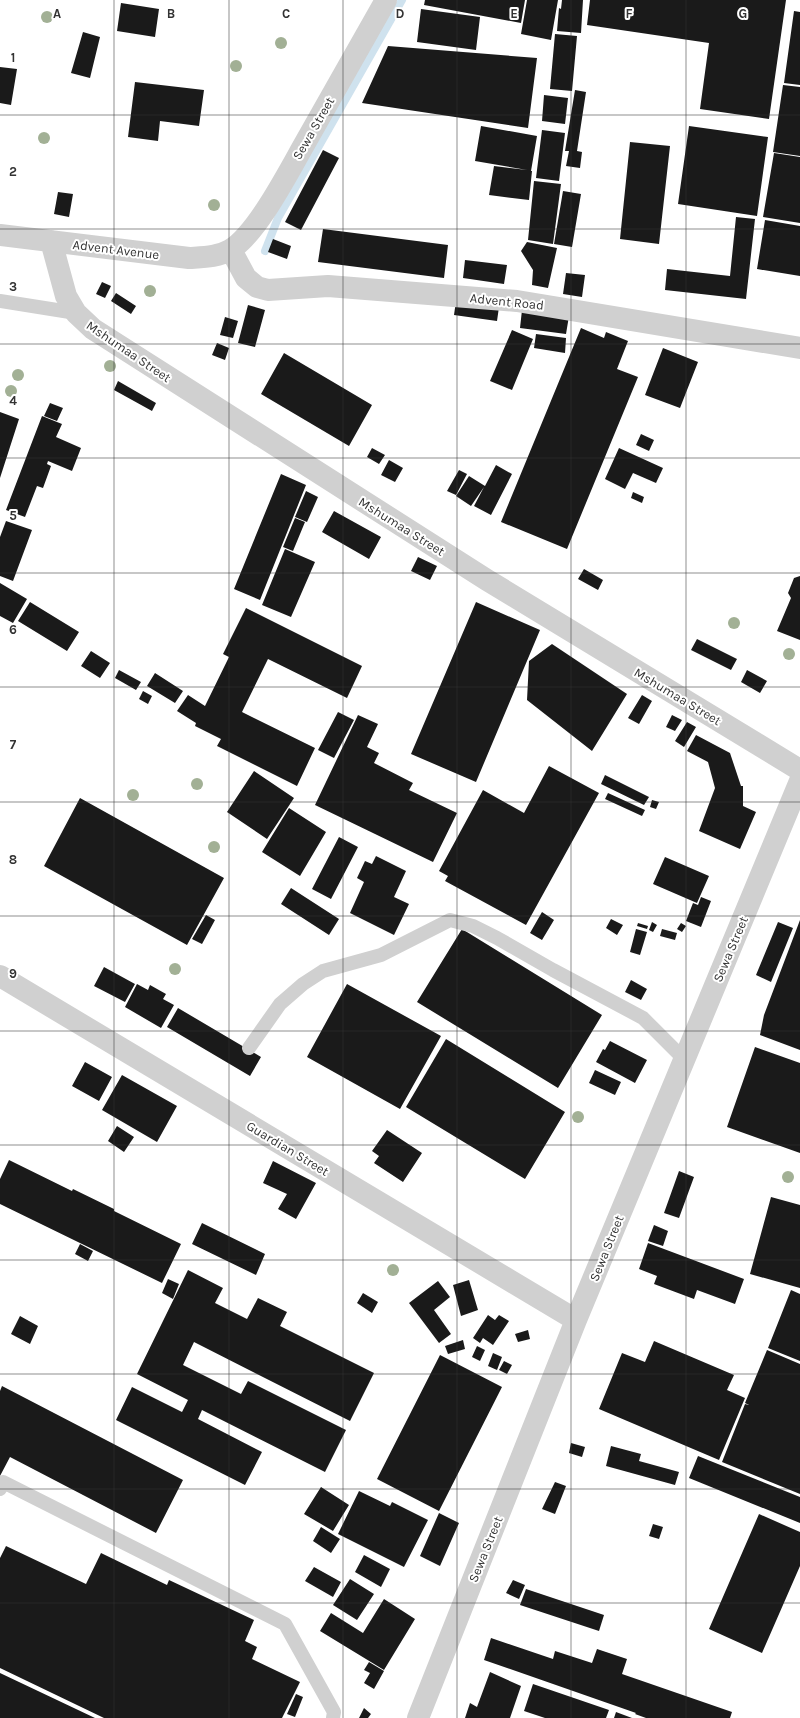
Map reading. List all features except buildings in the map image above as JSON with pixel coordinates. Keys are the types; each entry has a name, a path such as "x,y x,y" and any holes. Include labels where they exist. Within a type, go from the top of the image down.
{"street":[{"name":"Sewa Street","path":"231,250 245,237 257,222 279,187 386,0"},
{"name":"Advent Avenue","path":"0,235 189,258 212,257 231,250"},
{"name":"Mshumaa Street","path":"51,241 66,296 76,313 93,329 133,356 487,580 800,770"},
{"name":"Advent Road","path":"231,250 246,278 257,287 268,290 328,286 517,301 800,348"},
{"name":"Sewa Street","path":"418,1718 576,1320 800,781"},
{"name":"Guardian Street","path":"0,976 576,1320"}],"lane":[{"path":"0,301 76,313"},
{"path":"249,1048 280,1004 303,984 323,971 381,954 450,920 473,926 497,938 643,1018 684,1059"},
{"path":"0,1489 3,1482 285,1624 334,1712 332,1718"}],"waterway":[{"path":"265,251 278,218 402,0"}]}
